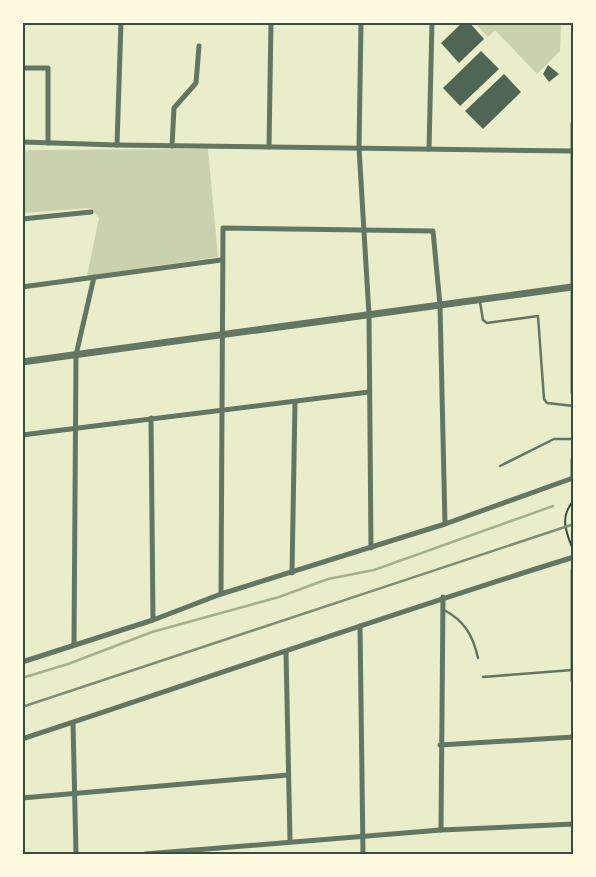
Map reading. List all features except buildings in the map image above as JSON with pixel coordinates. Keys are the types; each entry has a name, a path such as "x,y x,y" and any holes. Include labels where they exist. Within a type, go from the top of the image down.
{"street":[{"path":"117,145 121,22"},
{"path":"269,147 271,22"},
{"path":"361,22 359,148 369,315 371,548"},
{"path":"429,149 432,22"},
{"path":"172,146 174,108 196,83 199,46"},
{"path":"22,68 48,68 48,143"},
{"path":"574,124 572,288 574,392"},
{"path":"22,142 172,146 573,151"},
{"path":"22,219 91,212"},
{"path":"221,594 220,410 222,228 433,231 440,306 445,524"},
{"path":"22,288 221,260"},
{"path":"74,645 76,355 94,277"},
{"path":"22,362 572,288"},
{"path":"22,435 369,392"},
{"path":"292,572 295,402"},
{"path":"151,418 153,620"},
{"path":"22,662 153,620 221,594 445,524 573,479 574,460"},
{"path":"22,739 286,652 443,597 574,557"},
{"path":"574,570 574,680"},
{"path":"441,830 440,745 443,597"},
{"path":"360,626 363,854"},
{"path":"286,652 290,841"},
{"path":"73,722 76,854"},
{"path":"440,745 574,737"},
{"path":"22,798 288,775"},
{"path":"145,854 441,830 574,824"}],"lane":[{"path":"480,300 483,320 487,323 538,316 544,400 554,405 574,406"},
{"path":"500,466 554,440 574,440"},
{"path":"442,610 456,616 465,625 474,641 478,658"},
{"path":"483,677 573,670"}],"path":[{"path":"574,500 566,510 564,527 574,551"}],"green space":[{"path":"475,23 561,23 560,51 537,74 495,30 488,37"},
{"path":"208,149 218,257 87,276 99,218 90,208 23,213 23,150"}],"waterway":[{"path":"22,678 68,664 152,632 279,597 328,579 374,570 553,506"}],"railway":[{"path":"22,707 574,524"}]}
